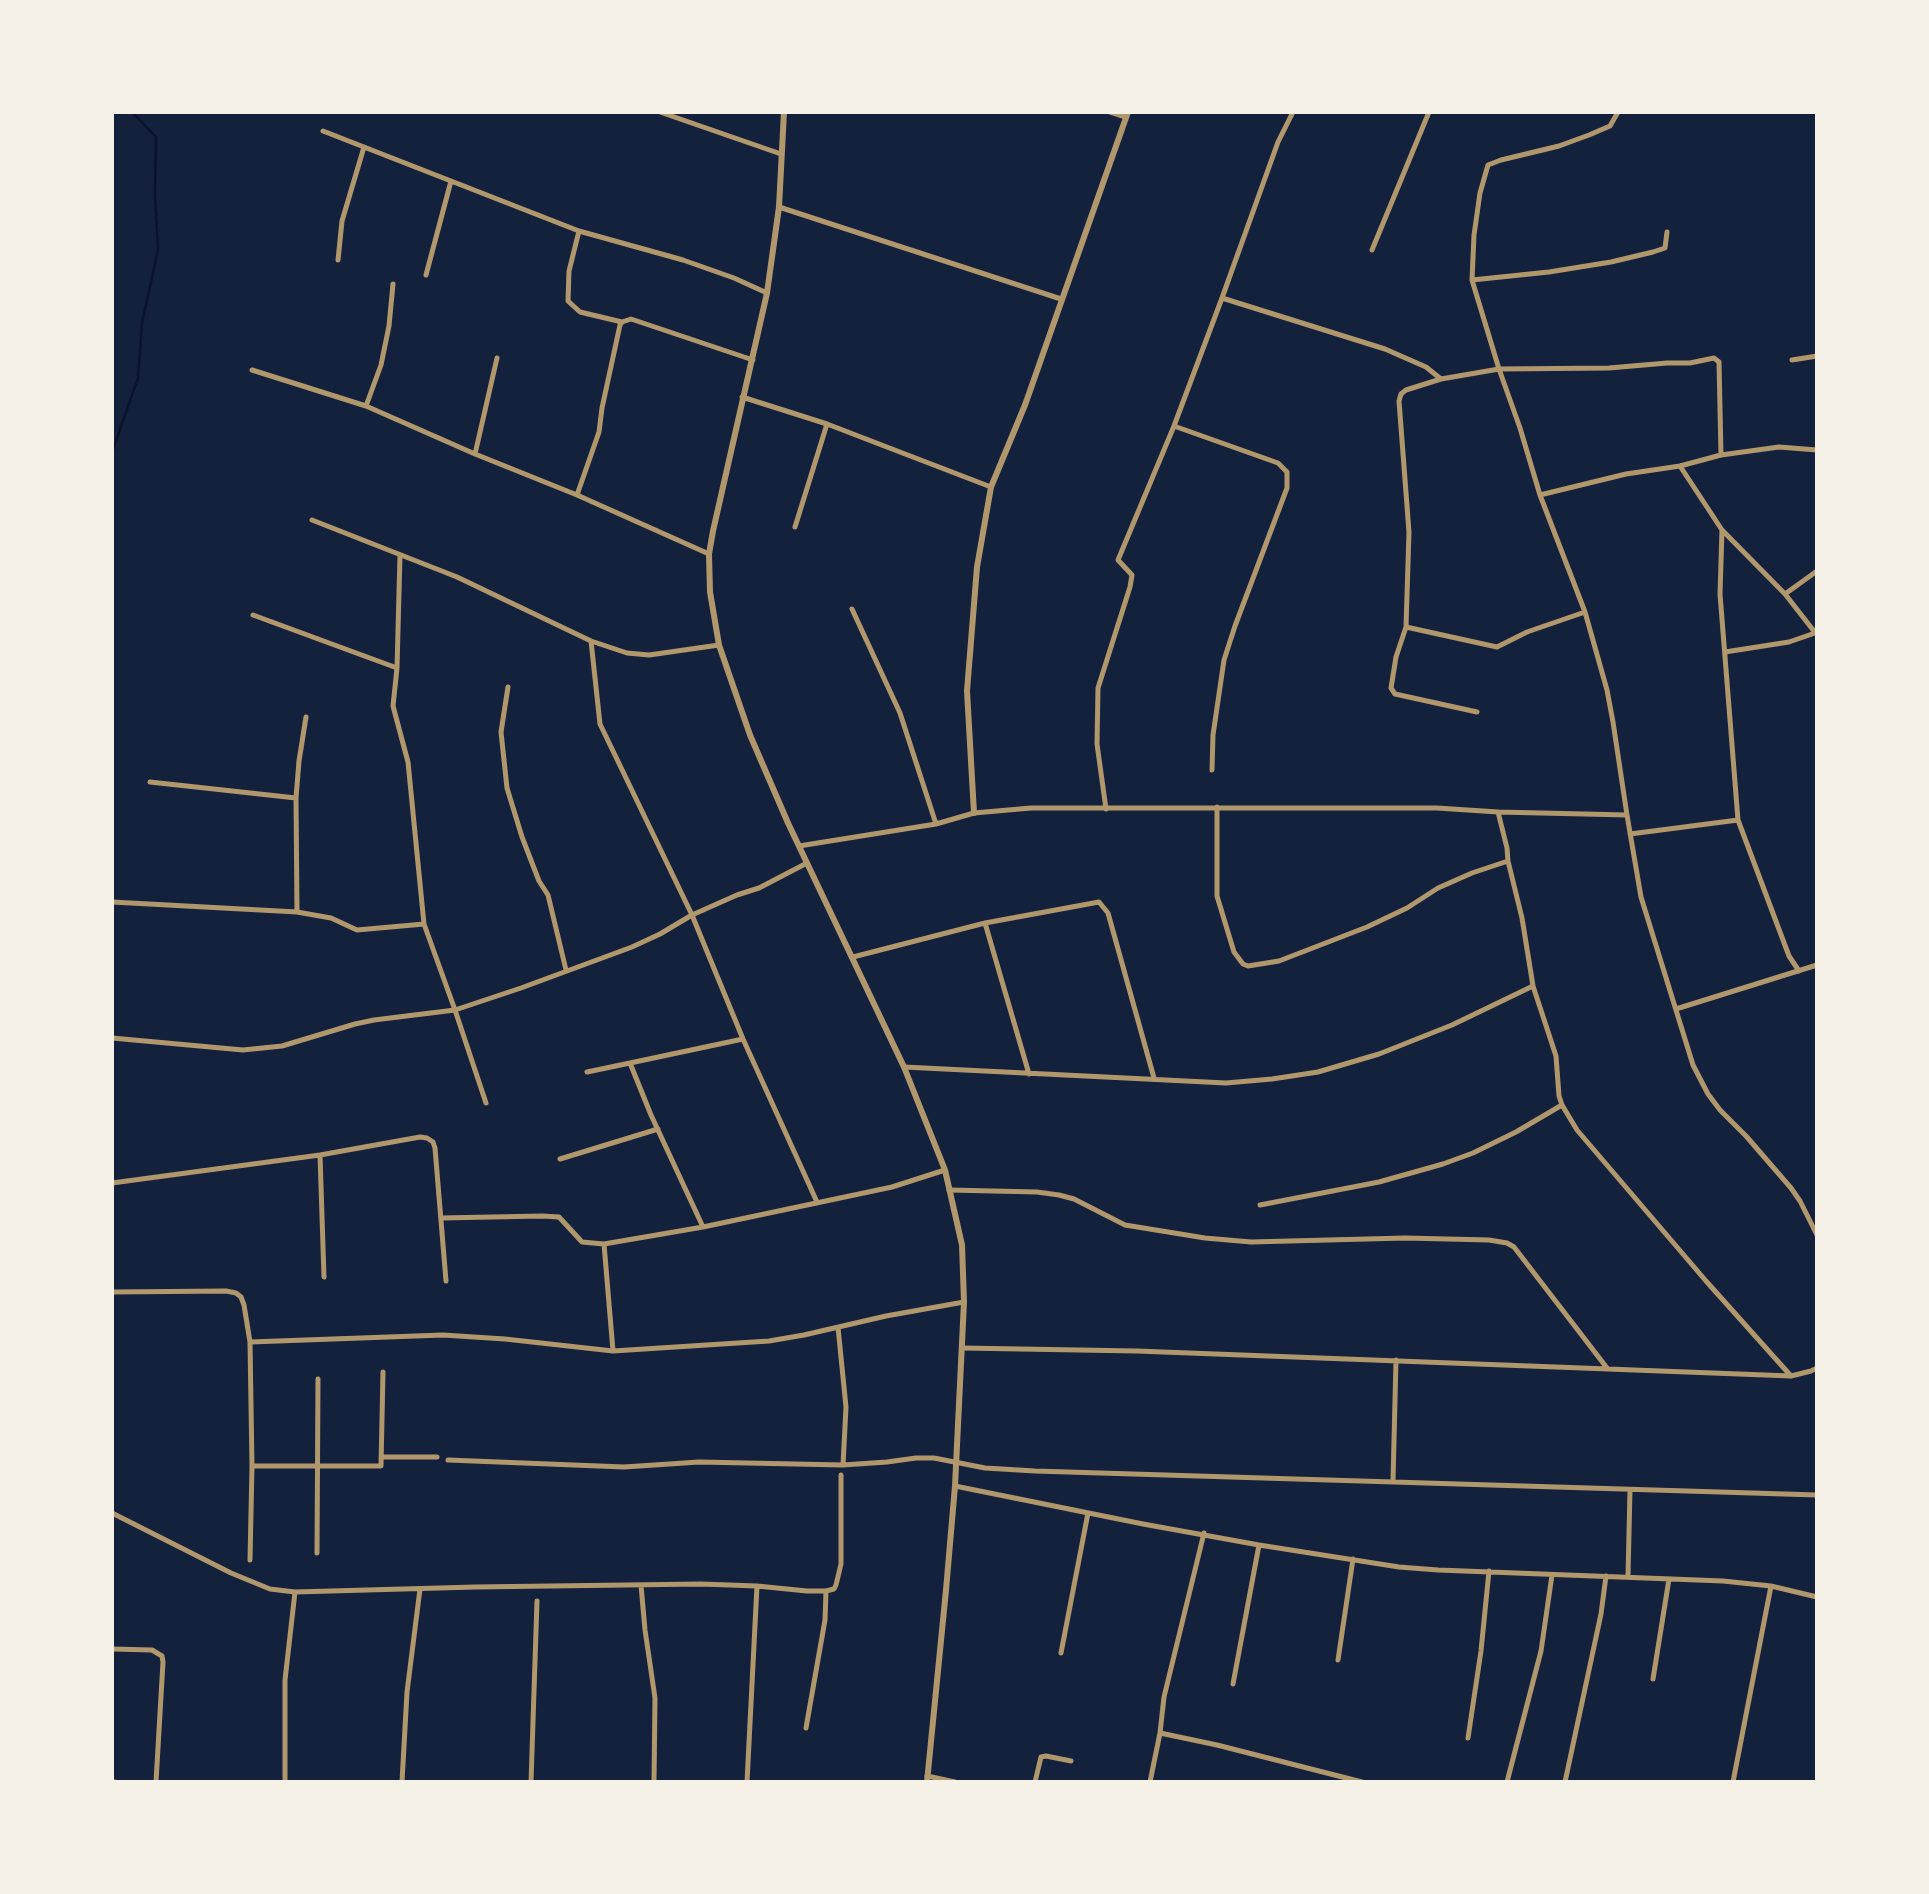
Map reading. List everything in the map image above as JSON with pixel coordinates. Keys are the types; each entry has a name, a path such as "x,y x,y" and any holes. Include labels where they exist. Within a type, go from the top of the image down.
{"street":[{"path":"660,112 781,154"},
{"path":"784,112 779,207 767,293 709,554 710,592 719,645 750,735 799,846 904,1067 945,1170 962,1245 964,1303 955,1486 927,1779 956,1782"},
{"path":"974,813 967,691 977,567 991,487 1025,405 1127,115 1111,112"},
{"path":"1106,809 1097,744 1098,688 1132,575 1118,560 1174,426 1278,142 1293,112"},
{"path":"1373,250 1429,112"},
{"path":"1618,112 1610,126 1590,135 1488,165 1480,193 1474,235 1472,280 1540,495 1585,612 1607,690 1642,897 1693,1065 1720,1110 1791,1188 1817,1236"},
{"path":"323,131 579,231 683,260 767,293"},
{"path":"338,260 342,221 364,147"},
{"path":"426,275 451,181"},
{"path":"779,207 1061,299"},
{"path":"579,231 569,271 568,301 580,312 622,322 631,319 753,360"},
{"path":"1472,280 1549,272 1653,252 1665,248 1667,232"},
{"path":"366,406 381,365 389,326 393,284"},
{"path":"1222,298 1385,349 1426,367 1441,379"},
{"path":"578,495 599,432 622,322"},
{"path":"1792,360 1817,356"},
{"path":"475,454 497,358"},
{"path":"1478,712 1395,694 1391,688 1396,657 1406,627 1409,532 1399,401 1401,394 1441,379 1500,369 1609,368 1690,363 1714,358 1719,362 1721,455"},
{"path":"252,370 366,406 578,495 709,554"},
{"path":"742,397 827,424 991,487"},
{"path":"795,527 827,424"},
{"path":"1174,426 1278,463 1287,472 1287,488 1234,626 1224,660 1213,735 1212,770"},
{"path":"1540,495 1721,455 1779,447 1817,450"},
{"path":"1680,466 1723,530 1785,594 1816,634 1789,642 1725,652"},
{"path":"312,520 457,576 591,641 627,653 649,655 719,645"},
{"path":"1723,530 1720,594 1738,820 1789,956 1799,971"},
{"path":"400,555 397,668 393,706 408,762 424,924 486,1103"},
{"path":"1785,594 1817,571"},
{"path":"852,609 900,713 936,824"},
{"path":"1406,627 1497,647 1527,632 1585,612"},
{"path":"253,615 397,668"},
{"path":"591,641 600,723 692,915 743,1039 817,1202"},
{"path":"508,687 502,732 507,788 522,838 548,895 566,970"},
{"path":"297,912 296,798 306,717"},
{"path":"150,782 296,798"},
{"path":"1216,807 1217,896 1234,952 1243,964 1248,966 1279,961 1367,928 1407,908 1438,888 1508,861"},
{"path":"799,846 936,824 974,813 1031,808 1437,808 1627,815"},
{"path":"1497,812 1522,918 1533,986 1556,1056 1562,1105 1577,1130 1791,1376"},
{"path":"1630,834 1738,820"},
{"path":"112,1038 243,1050 282,1046 365,1022 455,1010 632,947 692,915 759,888 807,863"},
{"path":"112,902 297,912 331,918 357,930 424,924"},
{"path":"853,957 985,923 1100,902 1108,913 1154,1078"},
{"path":"985,923 1030,1074"},
{"path":"1676,1009 1817,965"},
{"path":"904,1067 1226,1083 1272,1079 1318,1072 1379,1054 1428,1035 1533,986"},
{"path":"587,1072 743,1039"},
{"path":"630,1063 703,1227"},
{"path":"1260,1205 1379,1182 1443,1164 1473,1153 1562,1105"},
{"path":"560,1160 658,1129"},
{"path":"112,1183 427,1138 433,1142 435,1148 446,1281"},
{"path":"320,1155 324,1277"},
{"path":"441,1218 559,1217 582,1242 604,1244 703,1227 892,1186 945,1170"},
{"path":"949,1190 1059,1195 1074,1199 1125,1224 1228,1240 1251,1242 1405,1238 1507,1242 1514,1247 1606,1368"},
{"path":"604,1244 613,1351"},
{"path":"112,1292 226,1291 241,1297 250,1342 250,1560"},
{"path":"250,1342 443,1335 613,1351 769,1341 886,1316 964,1303"},
{"path":"838,1327 846,1398 843,1465"},
{"path":"961,1348 1151,1351 1791,1376 1817,1368"},
{"path":"1393,1481 1396,1360"},
{"path":"252,1466 381,1466 383,1372"},
{"path":"317,1553 318,1379"},
{"path":"382,1457 437,1457"},
{"path":"448,1460 542,1462 602,1467 699,1462 843,1465 934,1458 985,1468 1035,1471 1817,1495"},
{"path":"112,1513 231,1573 270,1588 295,1592 701,1584 827,1591 834,1589 841,1564 841,1475"},
{"path":"955,1486 1259,1545 1399,1567 1723,1581 1771,1586 1817,1597"},
{"path":"1628,1576 1630,1490"},
{"path":"1061,1653 1088,1513"},
{"path":"1150,1782 1164,1697 1204,1534"},
{"path":"1233,1684 1259,1545"},
{"path":"1338,1660 1353,1559"},
{"path":"1468,1738 1489,1572"},
{"path":"1507,1782 1541,1651 1552,1574"},
{"path":"1565,1782 1601,1614 1606,1576"},
{"path":"1653,1679 1669,1579"},
{"path":"641,1585 655,1698 654,1782"},
{"path":"747,1782 757,1586"},
{"path":"1733,1782 1771,1586"},
{"path":"402,1782 407,1692 420,1589"},
{"path":"806,1728 825,1620 827,1591"},
{"path":"285,1782 285,1680 295,1592"},
{"path":"531,1782 537,1601"},
{"path":"112,1649 152,1650 162,1656 156,1782"},
{"path":"1160,1733 1362,1782"},
{"path":"1035,1782 1041,1757 1071,1761"}],"waterway":[{"path":"112,452 138,378 142,323 158,250 156,137 132,112"}]}
